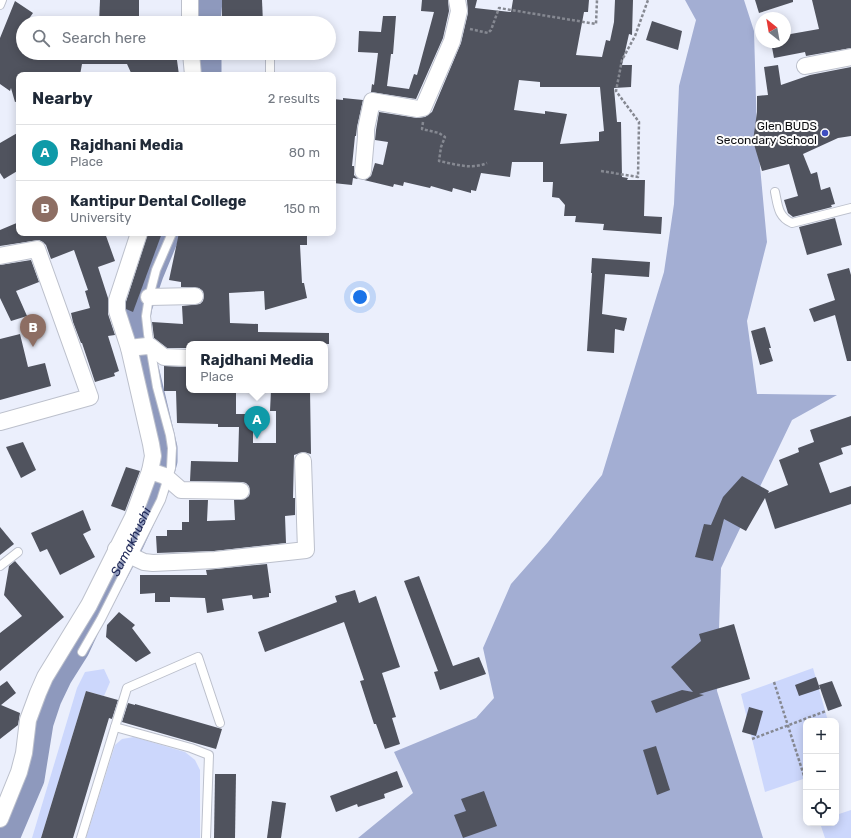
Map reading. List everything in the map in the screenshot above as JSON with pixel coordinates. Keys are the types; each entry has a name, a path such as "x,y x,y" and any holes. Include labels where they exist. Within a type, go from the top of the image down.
{"street":[{"path":"190,0 190,16"},
{"path":"363,171 366,129 372,101 418,109 423,108 452,41 459,11 457,0"},
{"path":"805,66 851,57"},
{"path":"192,60 193,72"},
{"path":"138,236 117,300 117,311 140,347 151,444 159,474 181,490 241,491"},
{"path":"0,256 38,249 90,397 0,422"},
{"path":"149,297 195,296"},
{"path":"140,347 164,357 186,358"},
{"path":"124,553 144,562 153,563 229,559 306,550 304,461"},
{"path":"0,819 19,772 24,753 28,720 45,677 88,605 124,553 133,517 159,474"}],"lane":[{"path":"0,5 2,0"},
{"path":"270,60 270,72"},
{"path":"775,192 781,216 792,223 851,208"},
{"path":"140,347 149,297 156,270 171,236"},
{"path":"0,566 18,552"},
{"path":"82,652 101,619 124,553"},
{"path":"81,838 127,688 198,657 220,723"},
{"path":"115,727 192,748 208,755 206,838"}],"path":[{"path":"456,26 488,33 491,30 499,8 596,24 597,0"},
{"path":"601,171 638,177 639,122 616,91 622,60 635,36 648,0"},
{"path":"423,108 422,129 439,133 445,137 441,147 439,161 479,167 487,163"},
{"path":"774,682 803,773"},
{"path":"752,739 826,711"}],"shaded area":[{"path":"685,0 744,0 754,31 757,134 767,242 747,321 757,394 837,395 792,420 721,568 717,691 763,838 358,838 413,793 394,752 476,718 494,698 483,648 511,584 548,542 602,475 664,272 674,204 679,86 696,20"},
{"path":"813,668 827,718 803,718 803,779 765,792 741,694"},
{"path":"104,669 110,682 104,696 86,691 41,838 32,838 77,688 85,672"},
{"path":"134,737 185,752 195,760 200,770 200,838 86,838 115,745 122,739"},
{"path":"851,810 851,838 825,838 821,826 839,826 839,814"}],"building":[{"path":"100,0 139,0 139,16 99,16"},
{"path":"222,0 262,0 263,16 222,16"},
{"path":"422,0 448,0 449,11 443,38 416,99 371,92 372,84 374,85 378,53 358,52 359,31 381,32 383,16 396,16 393,54 391,54 387,86 409,89 414,74 417,75 434,12 421,11"},
{"path":"467,0 477,0 475,8 511,12 513,0 589,0 588,12 584,12 576,55 602,57 606,40 610,41 614,22 615,0 633,0 632,35 629,34 622,65 632,65 631,87 614,88 617,122 621,122 622,177 628,178 627,180 645,180 644,216 662,217 661,234 603,230 604,224 575,222 576,216 564,216 565,205 559,198 552,197 553,182 543,182 543,162 512,162 510,177 481,173 476,191 471,190 471,193 453,188 452,192 431,186 430,188 404,182 403,186 394,184 393,187 364,180 371,176 375,163 383,165 388,142 375,140 379,112 417,118 425,117 432,112 461,43 468,13","holes":["519,80 540,82 540,87 600,87 604,131 599,132 599,141 560,144 567,114 545,111 545,114 514,110"]},
{"path":"755,0 793,0 793,2 759,12"},
{"path":"812,0 851,0 851,48 806,56 805,52 774,58 772,48 791,48 791,34 819,29"},
{"path":"15,1 33,13 31,16 16,16 16,60 177,60 179,72 131,72 127,64 82,64 81,72 16,72 15,102 11,88 10,91 0,84 0,38"},
{"path":"652,21 682,31 678,50 646,40"},
{"path":"778,65 781,85 810,75 851,67 851,136 838,138 803,154 811,174 817,172 821,190 830,187 835,204 831,205 832,207 793,217 788,213 784,200 798,196 789,164 762,171 753,141 757,112 757,96 768,95 764,67"},
{"path":"343,98 363,100 355,136 352,166 354,166 354,175 358,179 353,178 352,185 336,183 336,99 343,100"},
{"path":"16,134 16,172 4,179 0,173 0,143"},
{"path":"835,218 842,245 807,255 799,227"},
{"path":"16,223 16,236 106,236 115,261 98,267 108,298 108,314 115,335 108,336 119,371 114,373 115,376 95,382 82,343 73,322 71,313 90,308 85,291 88,290 74,250 51,259 46,245 39,240 0,246 0,230"},
{"path":"147,236 161,236 133,312 126,309 126,302"},
{"path":"178,236 307,236 307,245 300,245 302,283 304,283 307,298 265,310 264,291 229,293 230,323 258,324 258,332 329,333 329,344 328,341 186,341 186,348 167,348 154,338 152,322 183,324 182,306 200,304 203,301 204,296 203,291 199,288 181,287 181,282 169,280"},
{"path":"592,258 650,262 649,277 605,274 602,314 627,318 624,331 615,329 614,353 587,351"},
{"path":"31,260 39,282 16,291 27,316 11,321 0,298 0,265"},
{"path":"849,268 851,275 851,361 847,361 835,315 814,322 809,309 835,300 827,274"},
{"path":"765,327 773,361 760,365 751,331"},
{"path":"20,334 28,367 45,363 51,386 0,400 0,339"},
{"path":"164,366 186,367 186,393 236,393 236,414 253,414 253,443 276,443 276,411 270,411 271,393 310,393 311,454 303,452 294,455 293,498 295,498 295,515 285,516 286,543 214,551 157,553 156,536 167,536 167,530 182,530 182,522 189,522 189,500 208,500 207,521 235,520 234,500 245,499 249,496 250,492 249,486 242,482 190,481 191,461 238,462 239,427 218,427 218,424 177,423 176,391 164,391"},
{"path":"851,416 851,445 841,448 843,454 819,463 830,493 851,486 851,504 775,529 765,498 746,531 724,519 713,561 695,557 704,524 711,525 723,497 742,476 769,491 768,493 788,485 779,460 799,452 798,448 814,442 810,430"},
{"path":"23,442 36,470 21,478 6,447"},
{"path":"126,467 140,471 125,511 111,506"},
{"path":"83,510 91,530 83,534 95,557 60,575 47,549 40,552 31,533"},
{"path":"0,527 14,544 0,555"},
{"path":"15,561 64,617 0,671 0,633 22,616 4,595 9,566"},
{"path":"267,564 271,593 269,593 269,597 253,599 252,595 222,599 224,610 207,613 205,598 170,597 170,602 155,602 155,593 140,594 140,575 207,575 206,570"},
{"path":"419,576 453,666 479,657 486,674 440,690 434,672 438,671 404,581"},
{"path":"355,590 359,603 376,596 400,667 382,673 396,717 392,718 400,744 385,749 376,724 374,724 360,681 364,680 344,622 265,652 258,632 337,602 335,596"},
{"path":"119,612 135,625 132,628 151,653 136,662 106,637 107,625"},
{"path":"734,624 750,679 699,694 704,695 656,713 651,701 682,690 693,692 671,667 701,641 699,634"},
{"path":"816,677 820,689 799,696 795,685"},
{"path":"7,681 16,693 1,705 20,713 18,725 0,739 0,686"},
{"path":"832,681 842,706 828,711 819,685"},
{"path":"86,691 118,700 112,719 109,718 73,838 41,838"},
{"path":"128,703 222,729 216,749 122,722"},
{"path":"749,707 763,711 756,736 742,732"},
{"path":"656,746 670,790 657,795 643,750"},
{"path":"397,771 403,787 384,794 385,798 358,807 357,804 336,812 330,796"},
{"path":"215,774 236,774 235,838 214,838"},
{"path":"484,791 497,826 463,838 454,815 466,811 461,799"},
{"path":"272,801 286,803 281,838 267,838"}],"waterway":[{"name":"Samakhushi","path":"208,16 209,0"},
{"name":"Samakhushi","path":"208,60 208,72"},
{"name":"Samakhushi","path":"6,838 31,779 40,723 48,699 59,676 76,649 88,623 131,542 158,483 164,461 164,448 139,342 136,323 139,306 166,236"}],"place":[{"name":"Glen BUDS Secondary School","path":"825,133"},
{"name":"Kantipur Dental College","path":"33,347"},
{"name":"Rajdhani Media","path":"257,439"}]}
